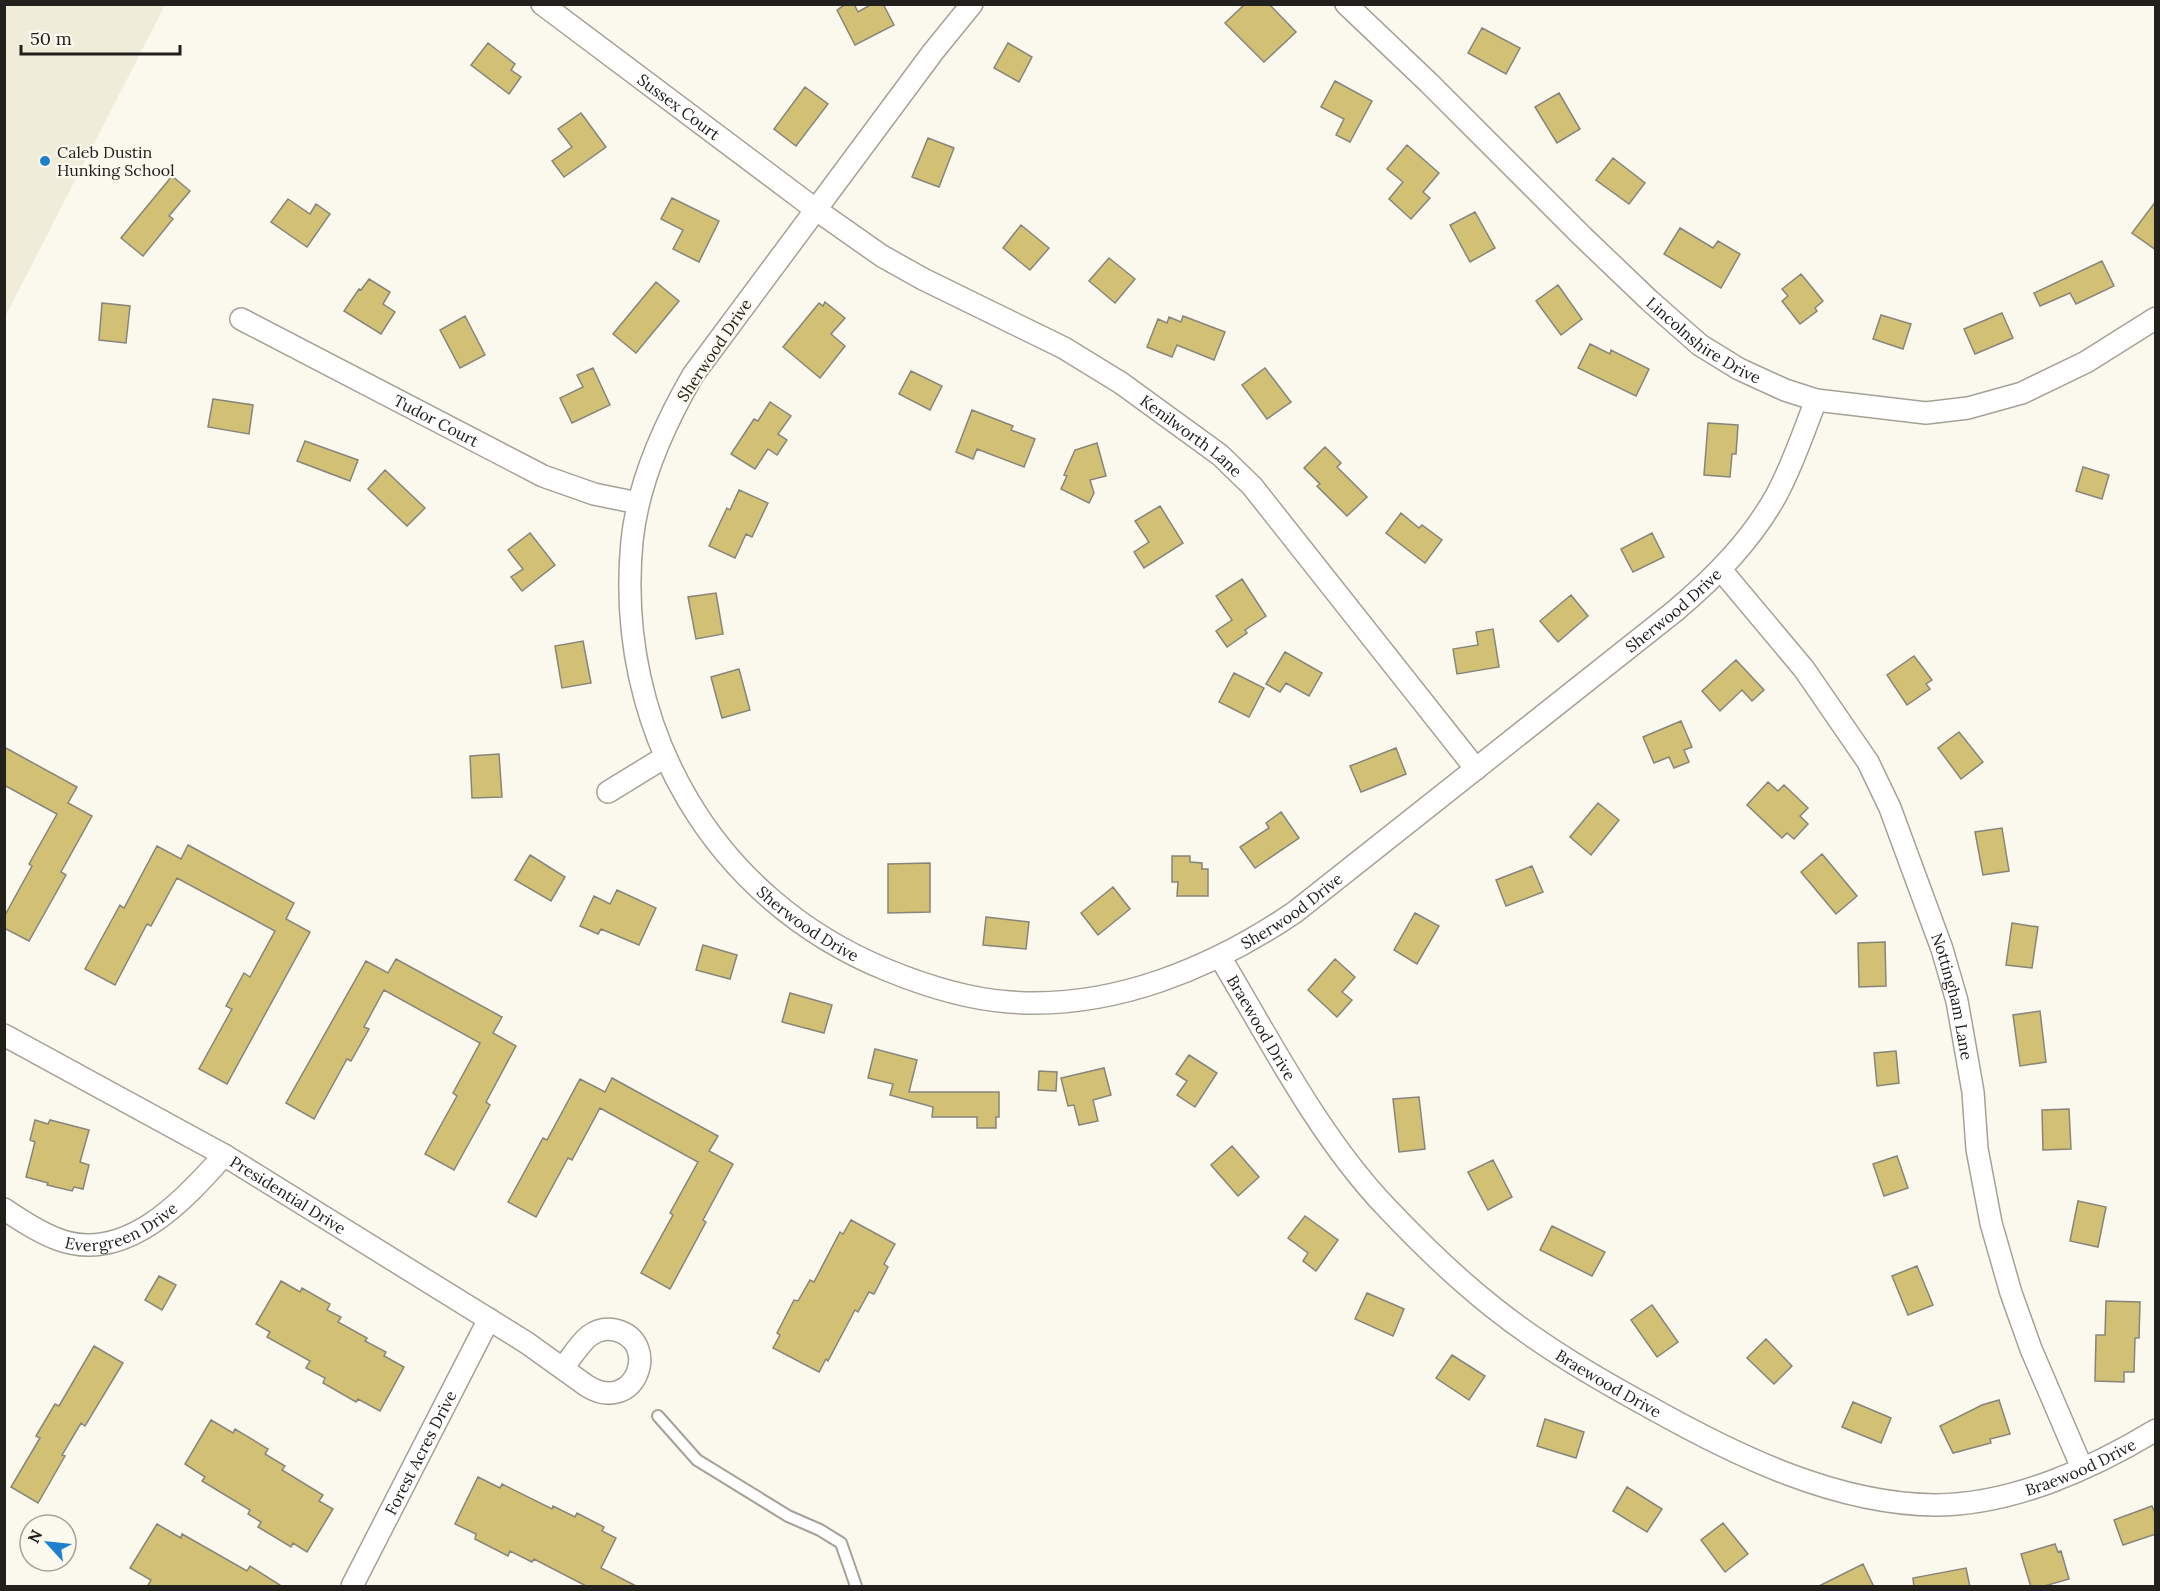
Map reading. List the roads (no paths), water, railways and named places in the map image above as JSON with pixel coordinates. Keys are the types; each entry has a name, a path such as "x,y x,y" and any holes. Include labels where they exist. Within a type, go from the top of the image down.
{"street":[{"name":"Sussex Court","path":"542,4 815,209"},
{"name":"Sherwood Drive","path":"972,4 933,52 693,375 662,435 638,503 632,541 630,577 635,655 643,695 665,757 694,812 740,870 768,897 838,947 906,978 975,998 1010,1002 1068,1000 1113,994 1148,985 1220,957 1260,936 1296,912 1675,611 1721,570 1758,525 1778,493 1816,400"},
{"name":"Lincolnshire Drive","path":"1346,4 1429,83 1583,237 1700,345 1738,369 1785,390 1816,400 1926,413 1968,408 2022,393 2086,362 2156,318"},
{"name":"Kenilworth Lane","path":"815,209 882,256 1074,354 1121,383 1220,455 1252,486 1476,769"},
{"name":"Tudor Court","path":"241,319 543,476 594,494 638,503"},
{"name":"Nottingham Lane","path":"1721,570 1804,669 1868,762 1890,808 1942,949 1957,1001 1973,1092 1977,1149 1991,1223 2011,1293 2031,1349 2082,1468"},
{"path":"608,792 665,757"},
{"name":"Braewood Drive","path":"1220,957 1307,1102 1346,1160 1385,1207 1493,1307 1553,1351 1702,1437 1757,1463 1818,1484 1879,1499 1934,1505 1979,1502 2024,1491 2082,1468 2156,1430"},
{"name":"Presidential Drive","path":"4,1035 224,1155 563,1368"},
{"name":"Evergreen Drive","path":"4,1209 57,1240 87,1245 112,1242 135,1234 159,1218 199,1184 224,1155"},
{"name":"Forest Acres Drive","path":"352,1587 489,1320"}],"lane":[{"path":"657,1416 697,1460 788,1516 820,1530 840,1543 856,1587"}],"place":[{"name":"Caleb Dustin Hunking School","path":"45,161"}]}
